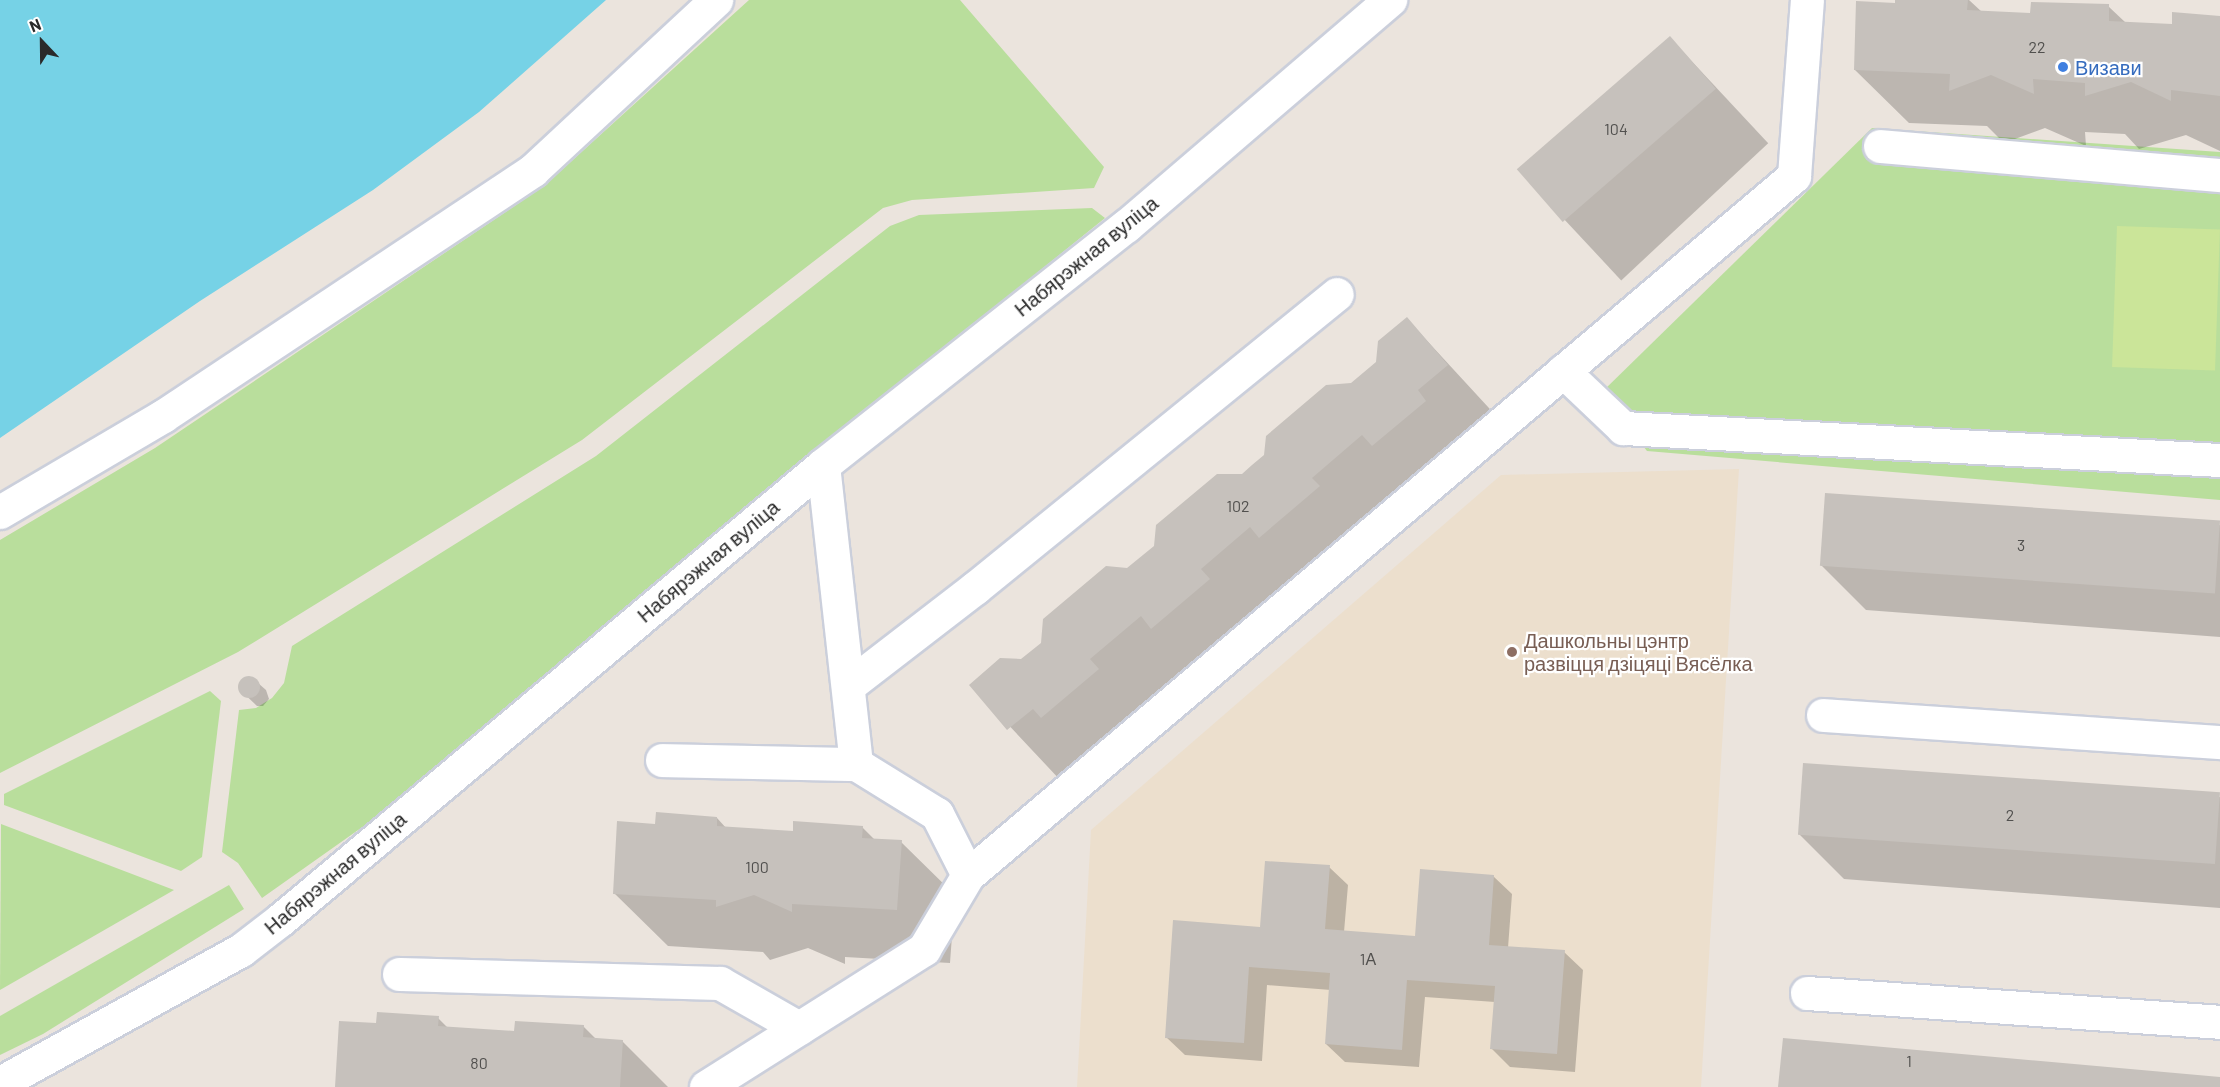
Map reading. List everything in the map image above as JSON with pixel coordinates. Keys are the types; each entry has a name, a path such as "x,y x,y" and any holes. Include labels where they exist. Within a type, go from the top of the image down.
{"street":[{"path":"0,512 163,416 533,171 716,0"},
{"name":"Набярэжная вуліца","path":"0,1083 241,950 823,465 1126,226 1389,0"},
{"path":"706,1087 924,949 968,875 1794,176 1807,0"},
{"path":"1880,146 2220,175"},
{"path":"849,686 975,588 1337,294"},
{"path":"1563,371 1623,428 2220,460"},
{"path":"823,465 856,764"},
{"path":"1822,715 2220,742"},
{"path":"662,760 856,764 936,814 968,875"},
{"path":"399,974 720,983 799,1028"},
{"path":"1807,993 2220,1022"}],"shaded area":[{"name":"Дашкольны цэнтр развіцця дзіцяці Вясёлка","path":"1739,469 1701,1087 1077,1087 1091,830 1501,475"}],"green space":[{"path":"749,0 960,0 1104,167 1094,188 912,200 883,208 582,440 238,652 0,773 0,540 155,448 544,186"},
{"path":"1872,128 2220,152 2220,500 1647,451 1601,393"},
{"path":"1092,208 1105,218 694,550 385,811 262,898 238,863 222,852 239,710 256,708 272,698 284,683 292,646 596,456 890,226 919,215"},
{"path":"2117,226 2220,230 2215,371 2112,367"},
{"path":"210,691 221,701 202,857 181,871 4,805 4,794"},
{"path":"1,824 174,890 0,990"},
{"path":"229,885 244,909 43,1034 0,1055 0,1016"}],"water":[{"path":"0,0 606,0 479,112 373,190 200,301 0,438"}],"building":[{"path":"1895,0 1968,0 1967,10 2030,13 2031,2 2109,4 2109,21 2172,24 2172,12 2220,16 2220,96 2171,90 2171,101 2131,82 2085,96 2085,83 2033,79 2034,94 1991,75 1949,91 1950,74 1854,70 1856,1 1895,3"},
{"path":"1670,36 1716,89 1563,222 1517,169"},
{"path":"1407,317 1448,365 1418,390 1426,401 1372,446 1362,435 1312,478 1320,486 1259,538 1250,527 1201,569 1210,579 1151,629 1141,616 1090,659 1099,669 1041,718 1033,709 1007,730 969,685 1000,658 1021,659 1041,643 1043,619 1106,566 1127,568 1154,546 1156,525 1217,474 1242,474 1264,455 1266,436 1326,385 1351,383 1376,362 1378,341"},
{"path":"1825,493 2220,521 2215,593 1820,566"},
{"path":"249,676 257,679 260,687 257,695 249,698 241,695 238,687 241,679"},
{"path":"1803,763 2220,792 2215,864 1798,835"},
{"path":"656,812 717,817 717,826 793,831 793,821 863,826 862,838 902,840 897,910 792,904 792,912 754,895 716,907 716,900 613,894 617,821 655,824"},
{"path":"1265,861 1330,865 1325,929 1415,936 1420,869 1494,875 1489,945 1565,950 1557,1054 1490,1049 1495,986 1407,980 1402,1050 1325,1044 1330,973 1249,967 1244,1043 1165,1038 1173,920 1260,927"},
{"path":"377,1012 439,1016 438,1026 514,1031 515,1021 584,1025 583,1037 623,1040 620,1087 335,1087 339,1021 376,1023"},
{"path":"1783,1038 2220,1077 2220,1087 1778,1087"}],"place":[{"name":"Визави","path":"2063,67"},
{"name":"Дашкольны цэнтр развіцця дзіцяці Вясёлка","path":"1512,652"}]}
